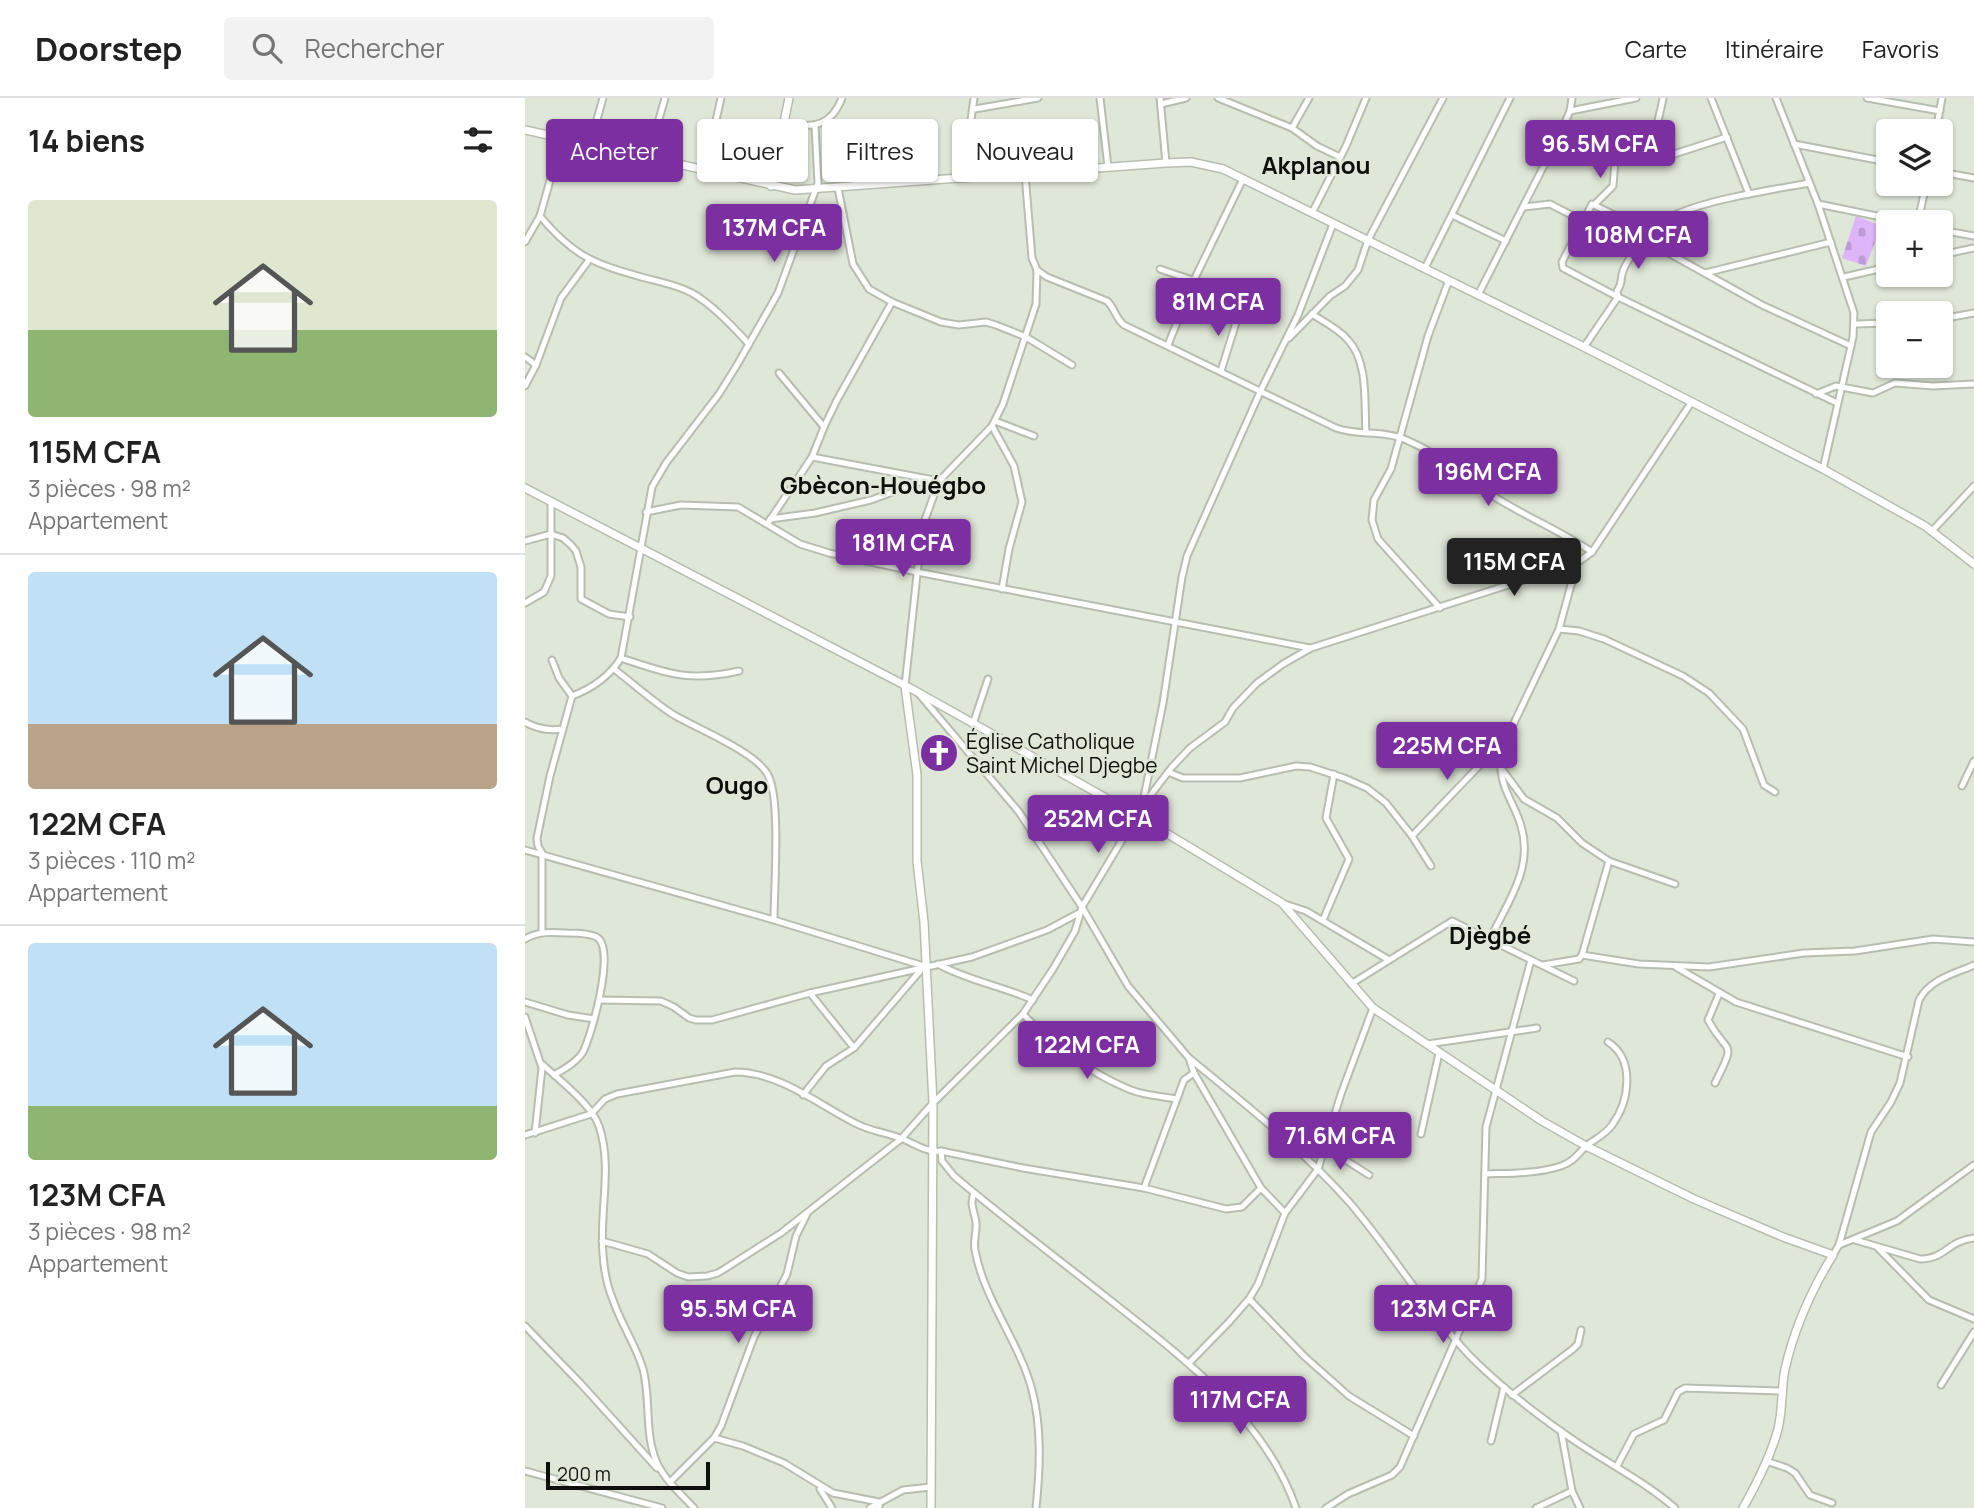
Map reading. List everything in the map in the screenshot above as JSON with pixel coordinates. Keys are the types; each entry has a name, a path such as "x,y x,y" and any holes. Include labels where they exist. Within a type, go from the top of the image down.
{"street":[{"path":"597,119 603,98"},
{"path":"659,119 665,98"},
{"path":"716,119 721,98"},
{"path":"785,119 789,98"},
{"path":"808,126 815,126 834,114 842,98"},
{"path":"973,119 974,98"},
{"path":"975,109 1038,98"},
{"path":"1100,98 1108,167"},
{"path":"1166,163 1160,101 1185,98"},
{"path":"1218,98 1292,128 1317,146 1341,157"},
{"path":"1292,128 1309,98"},
{"path":"1312,213 1341,157 1366,98"},
{"path":"1285,343 1312,314 1352,279 1368,240 1443,98"},
{"path":"1425,268 1510,98"},
{"path":"1478,295 1560,134 1570,111 1571,98"},
{"path":"1570,111 1636,98"},
{"path":"1661,154 1656,125 1663,98"},
{"path":"1710,98 1749,194"},
{"path":"1776,98 1844,276 1852,301 1855,324 1823,469"},
{"path":"1867,98 1940,111"},
{"path":"1938,119 1942,98"},
{"path":"572,696 589,690 614,669 621,658 652,487 666,463 719,394 778,293 818,181 815,126"},
{"path":"525,130 546,135"},
{"path":"1560,134 1595,155 1637,158 1671,155 1727,137"},
{"path":"1794,144 1876,160"},
{"path":"1613,156 1613,186 1591,205 1562,262 1563,268 1618,298 1837,402"},
{"path":"1098,168 1166,163 1207,164 1243,179 1584,347 1823,469 1932,531 1974,564"},
{"path":"1953,174 1974,178"},
{"path":"1168,345 1193,282 1243,179"},
{"path":"525,242 528,231 540,216 550,182"},
{"path":"754,182 795,190 893,182"},
{"path":"771,186 772,182"},
{"path":"931,1508 933,1103 918,861 917,775 905,686 919,537 939,481 993,424 1036,303 1037,270 1033,258 1026,182"},
{"path":"1584,347 1618,298 1617,291 1622,285 1623,270 1649,232 1671,216 1749,194 1809,183"},
{"path":"838,188 851,258 856,271 869,289 941,323 959,325 986,322 1026,337 1072,365"},
{"path":"1524,207 1550,204 1583,220"},
{"path":"1595,204 1649,232"},
{"path":"1818,204 1876,216"},
{"path":"1452,215 1506,241"},
{"path":"540,216 558,238 589,260 693,294 749,344"},
{"path":"1143,805 1163,703 1181,577 1187,556 1261,390 1298,315 1333,224"},
{"path":"1953,232 1974,236"},
{"path":"1645,240 1762,305 1851,346"},
{"path":"1704,273 1831,242"},
{"path":"1953,252 1974,248"},
{"path":"525,386 536,365 561,298 589,260"},
{"path":"1844,276 1876,269"},
{"path":"1037,270 1047,277 1107,301 1118,321 1124,326 1336,428 1352,433 1401,438 1444,458 1500,501 1592,552"},
{"path":"1160,270 1210,286 1230,297 1239,307 1221,371"},
{"path":"1440,608 1378,539 1373,527 1374,500 1388,477 1428,336 1449,280"},
{"path":"769,521 813,457 824,427 893,302"},
{"path":"1953,317 1974,313"},
{"path":"1312,314 1337,330 1353,346 1361,369 1366,433"},
{"path":"1855,324 1876,323"},
{"path":"525,357 536,365"},
{"path":"779,373 824,427"},
{"path":"1816,394 1831,387 1842,386 1873,393 1895,383 1933,386 1974,384"},
{"path":"602,1241 648,1254 677,1273 698,1278 718,1273 781,1233 901,1139 933,1103 1023,1014 1075,931 1081,910 1143,805 1190,748 1225,722 1233,708 1257,683 1311,648 1577,563 1592,552 1691,403"},
{"path":"993,424 1034,436"},
{"path":"993,424 1014,466 1022,502 1009,549 1002,589"},
{"path":"813,457 939,481"},
{"path":"769,521 871,500 928,479"},
{"path":"1932,531 1974,486"},
{"path":"525,488 639,550 918,693 1137,816 1282,903 1373,1008 1542,1121 1586,1146 1732,1216 1833,1255"},
{"path":"525,603 544,592 551,576 551,503"},
{"path":"646,512 681,505 731,505 769,521 790,538 811,548 917,572 1311,648"},
{"path":"525,541 551,534 563,538 576,551 581,567 581,599 609,614 630,617"},
{"path":"1490,939 1523,874 1526,857 1522,826 1503,783 1501,750 1559,629 1577,563"},
{"path":"1559,629 1579,631 1604,639 1683,676 1709,693 1743,729 1764,785 1775,792"},
{"path":"621,658 664,673 696,678 739,671"},
{"path":"552,660 559,678 572,696"},
{"path":"614,669 672,713 762,766 769,777 775,803 773,920"},
{"path":"973,724 988,679"},
{"path":"918,693 1019,812 1128,986 1189,1058 1318,1169 1395,1258 1456,1340 1504,1387 1561,1431 1646,1484 1674,1508"},
{"path":"541,932 542,853 537,838 572,696"},
{"path":"525,722 550,731 562,729"},
{"path":"1412,836 1481,764 1501,750"},
{"path":"1962,786 1974,761"},
{"path":"1168,772 1183,778 1240,778 1296,766 1334,774 1377,794 1412,836 1431,866"},
{"path":"1501,768 1524,799 1550,812 1582,843 1609,861 1675,884"},
{"path":"1323,920 1349,859 1326,818 1334,774"},
{"path":"525,849 773,920 925,968"},
{"path":"1543,965 1579,959 1582,955 1609,861"},
{"path":"1282,903 1294,905 1323,920 1389,960"},
{"path":"599,1000 661,1000 689,1018 704,1021 810,993 972,957 1047,930 1081,910"},
{"path":"1351,984 1452,920 1574,981"},
{"path":"525,939 541,932 592,936 600,940 604,961 594,1019 580,1056 554,1075"},
{"path":"1582,955 1639,964 1709,967 1804,953 1855,951 1933,939 1974,942"},
{"path":"1326,1508 1348,1494 1397,1472 1482,1279 1485,1174 1483,1143 1510,1031 1531,960"},
{"path":"937,964 1033,1000"},
{"path":"1743,1508 1778,1429 1786,1367 1797,1332 1809,1302 1839,1245 1871,1132 1891,1102 1908,1057 1919,1000 1925,989 1938,980 1974,965"},
{"path":"1673,966 1736,1002 1908,1057"},
{"path":"803,1095 826,1066 854,1048 925,968"},
{"path":"810,993 854,1048"},
{"path":"1715,1083 1729,1056 1729,1049 1708,1022 1719,994"},
{"path":"525,1002 568,1015 594,1019"},
{"path":"1189,1363 1249,1299 1258,1284 1285,1213 1318,1169 1341,1094 1373,1008"},
{"path":"1023,1014 1037,1030 1061,1048 1123,1087 1177,1099"},
{"path":"525,1017 542,1064 535,1133"},
{"path":"1425,1044 1537,1028"},
{"path":"1485,1174 1548,1170 1562,1166 1573,1160 1611,1127 1619,1113 1626,1086 1624,1059 1617,1048 1608,1042"},
{"path":"1421,1134 1439,1053"},
{"path":"1189,1058 1194,1073 1261,1188 1285,1213"},
{"path":"542,1064 598,1123 605,1173 602,1241 606,1277 613,1301 643,1369 653,1452 662,1473"},
{"path":"525,1135 591,1114 605,1099 617,1094 735,1072 750,1072 803,1095 860,1126 932,1152 941,1151 1144,1188 1226,1209 1242,1207 1261,1188"},
{"path":"1144,1188 1184,1080 1194,1073"},
{"path":"1325,1147 1369,1175"},
{"path":"941,1151 944,1165 974,1193 1189,1363 1265,1446 1280,1471 1296,1508"},
{"path":"1839,1245 1897,1221 1974,1165"},
{"path":"974,1193 970,1205 976,1227 974,1249 984,1280 1015,1345 1033,1391 1039,1429 1036,1508"},
{"path":"670,1482 714,1438 733,1398 754,1337 787,1274 796,1236 808,1212"},
{"path":"1855,1240 1920,1259 1930,1259 1945,1252 1959,1240 1974,1238"},
{"path":"1876,1246 1929,1300 1974,1319"},
{"path":"1249,1299 1305,1357 1349,1396 1414,1436"},
{"path":"526,1329 582,1385 694,1508"},
{"path":"1513,1395 1573,1349 1578,1344 1581,1330"},
{"path":"1941,1385 1974,1332"},
{"path":"1491,1440 1504,1387"},
{"path":"1617,1466 1634,1434 1664,1420 1678,1392 1685,1388 1783,1391"},
{"path":"1561,1431 1572,1491 1580,1508"},
{"path":"714,1438 743,1446 784,1463 818,1486 848,1498 879,1505"},
{"path":"1766,1461 1787,1468 1795,1474 1810,1495 1832,1503"},
{"path":"525,1471 662,1508"},
{"path":"818,1486 832,1508"},
{"path":"870,1508 903,1490 931,1487"},
{"path":"1535,1508 1572,1491"},
{"path":"621,1508 627,1500"}],"green space":[{"path":"1856,216 1876,224 1876,239 1866,266 1842,258"}],"place":[{"name":"Église Catholique Saint Michel Djegbe","path":"939,753"}],"district":[{"name":"Akplanou","path":"1316,164"},
{"name":"Gbècon-Houégbo","path":"883,484"},
{"name":"Ougo","path":"737,784"},
{"name":"Djègbé","path":"1490,934"}]}
